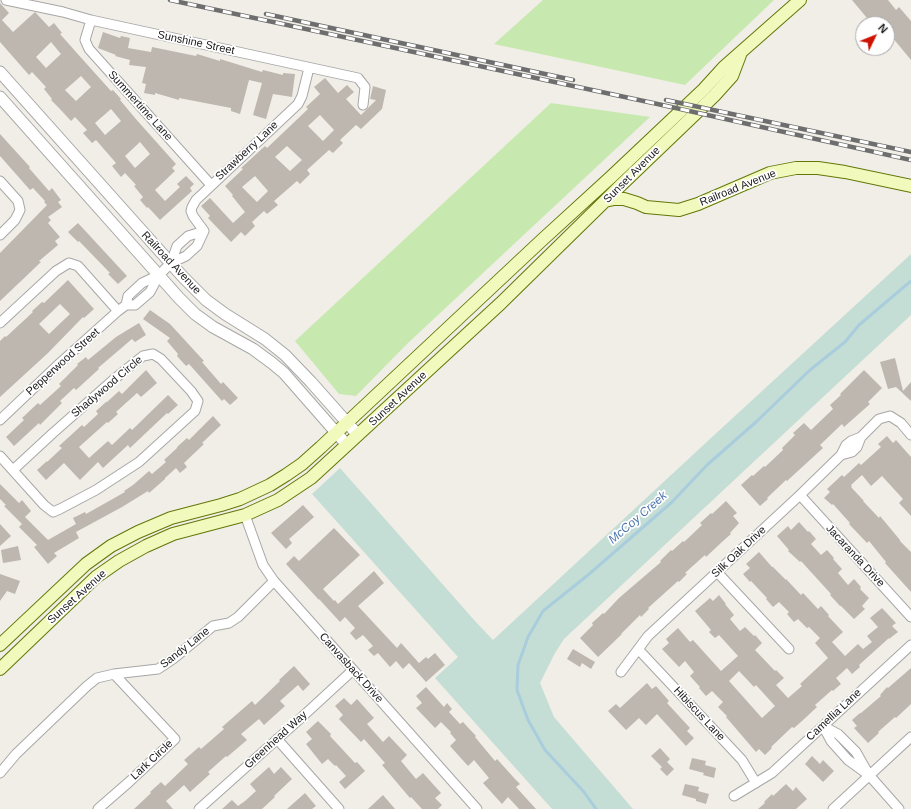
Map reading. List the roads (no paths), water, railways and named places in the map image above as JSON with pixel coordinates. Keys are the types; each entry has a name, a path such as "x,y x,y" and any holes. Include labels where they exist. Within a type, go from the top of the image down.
{"main road":[{"name":"Sunset Avenue","path":"0,645 86,564 111,546 138,532 171,518 240,499 270,485 302,464 337,433 542,240 616,182 724,67 800,0"},
{"name":"Railroad Avenue","path":"606,201 624,199 646,207 679,210 698,204 770,173 796,168 818,168 845,172 911,186"},
{"name":"Sunset Avenue","path":"0,668 96,578 119,561 146,546 173,534 245,516 278,500 311,478 501,304 606,201 616,182"},
{"name":"Railroad Avenue","path":"616,182 628,196 637,203"}],"street":[{"name":"Sunshine Street","path":"6,0 358,78 365,87 363,105"},
{"name":"Summertime Lane","path":"91,20 86,40 89,49 211,185"},
{"name":"Strawberry Lane","path":"204,231 192,216 192,206 211,185 298,104 302,96 309,68"},
{"name":"Railroad Avenue","path":"0,72 206,300 265,339 285,355 358,435"},
{"name":"Railroad Avenue","path":"0,97 179,298 195,314 213,327 253,349 284,373 347,445"},
{"path":"0,181 18,201 20,210 15,220 0,235"},
{"path":"171,263 186,256 197,246 204,231"},
{"path":"171,263 177,246 188,236 204,231"},
{"path":"0,323 56,271 69,263 78,266 118,312"},
{"name":"Pepperwood Street","path":"0,420 60,363 126,305 128,296 142,284 159,275 171,263"},
{"name":"Shadywood Circle","path":"0,456 44,505 53,512 96,490 139,462 195,411 198,401 191,391 161,359 153,354 143,356 58,428 13,470"},
{"name":"Silk Oak Drive","path":"621,672 648,636 841,455 852,452 857,447 861,437 879,419 890,416 901,423 911,435"},
{"name":"Jacaranda Drive","path":"800,495 911,617"},
{"name":"Canvasback Drive","path":"245,516 263,565 274,581 477,809"},
{"path":"717,572 789,649"},
{"name":"Sandy Lane","path":"0,774 16,754 97,678 114,674 158,669 173,660 214,626 229,623 238,617 274,581"},
{"name":"Camellia Lane","path":"734,796 772,773 911,645"},
{"name":"Hibiscus Lane","path":"638,649 742,760 756,783"},
{"name":"Greenhead Way","path":"199,809 353,670"},
{"name":"Lark Circle","path":"98,809 175,739 114,674"},
{"path":"824,726 831,741 848,760 869,775 899,809"},
{"path":"833,809 911,737"},
{"path":"277,739 339,809"}],"waterway":[{"name":"McCoy Creek","path":"596,809 584,792 545,750 528,720 517,690 518,665 528,637 543,611 588,575 672,502 707,465 756,422 810,370 845,342 859,325 911,281"}],"railway":[{"path":"170,0 653,103 911,160"},
{"path":"266,14 573,80"},
{"path":"666,100 911,152"}]}
